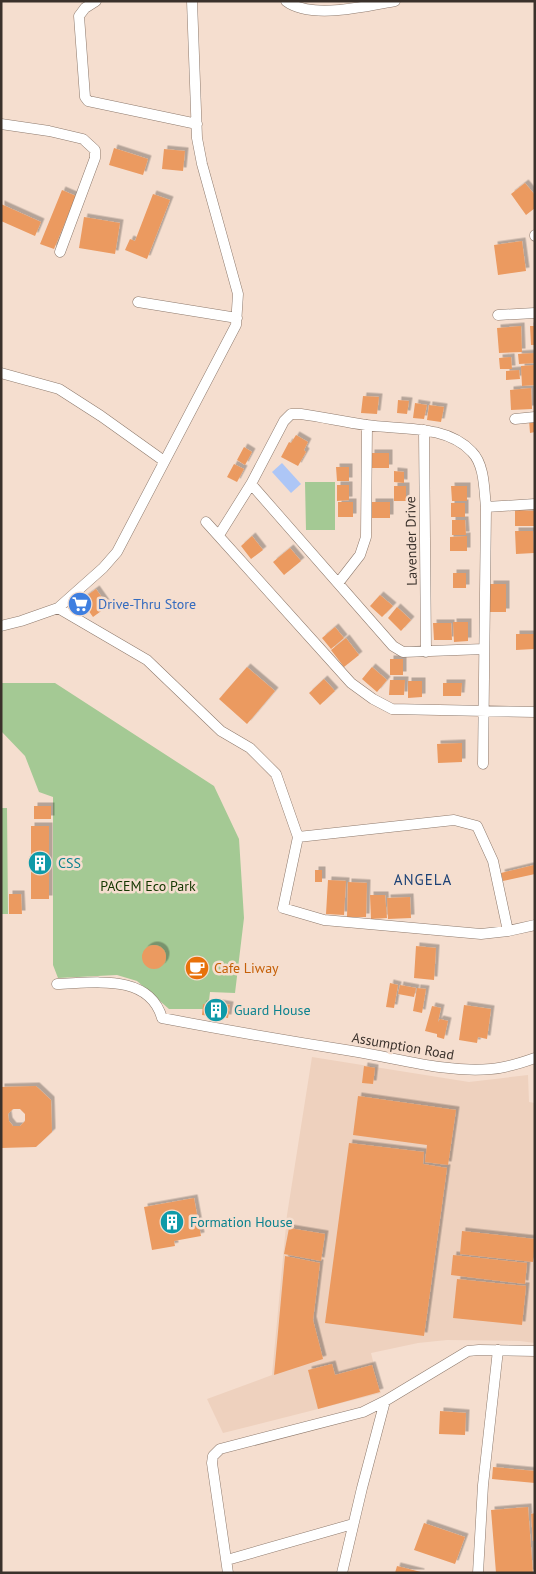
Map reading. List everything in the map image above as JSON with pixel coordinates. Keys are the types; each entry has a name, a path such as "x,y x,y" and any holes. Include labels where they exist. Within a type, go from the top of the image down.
{"street":[{"path":"96,1 85,8 79,16 85,97 88,101 197,124"},
{"path":"1,626 58,608 103,568 117,552 236,324 238,294 202,164 197,138 192,1"},
{"path":"286,1 292,6 311,10 336,10 395,1"},
{"path":"1,124 49,131 83,140 95,150 95,158 60,252"},
{"path":"138,302 237,318"},
{"path":"498,315 535,313"},
{"path":"1,373 59,389 164,461"},
{"path":"219,535 251,484 284,421 291,414 367,425 424,430 442,434 459,442 473,452 481,468 486,507 483,764"},
{"path":"515,419 535,417"},
{"path":"339,582 360,555 366,537 367,425"},
{"name":"Lavender Drive","path":"424,430 426,652"},
{"path":"251,484 339,582 393,646 403,652 484,648"},
{"path":"486,507 535,504"},
{"path":"206,522 351,683 373,700 392,709 535,712"},
{"path":"58,608 147,660 221,731 250,748 276,774 298,837 283,908 324,920 481,934 535,925"},
{"path":"298,837 454,820 477,826 493,862 508,931"},
{"name":"Assumption Road","path":"57,984 124,984 141,991 156,1002 162,1018 266,1038 458,1069 492,1069 535,1058"},
{"path":"478,1573 483,1485 498,1350"},
{"path":"228,1573 212,1462 216,1452 220,1449 363,1412 385,1401 468,1351 535,1351"},
{"path":"342,1573 385,1401"},
{"path":"227,1560 353,1524"}],"shaded area":[{"path":"312,1057 469,1082 528,1075 529,1102 535,1103 535,1343 447,1340 418,1343 371,1353 381,1393 223,1433 207,1399 272,1375 287,1215"}],"green space":[{"path":"305,482 335,482 335,530 306,530"},
{"name":"PACEM Eco Park","path":"1,683 55,683 214,786 239,839 244,918 235,993 210,992 208,1009 169,1009 137,981 117,975 58,978 53,965 53,797 39,792 25,756 1,731"},
{"path":"1,808 7,808 8,914 1,914"}],"water":[{"path":"282,463 301,484 291,493 272,472"}],"building":[{"path":"114,148 148,159 143,175 109,165"},
{"path":"164,149 185,151 183,171 162,169"},
{"path":"525,183 535,195 535,208 526,215 511,194"},
{"path":"62,190 76,196 54,249 40,244"},
{"path":"153,194 170,200 147,259 125,250 130,239 135,241"},
{"path":"1,204 41,222 35,236 1,221"},
{"path":"84,217 120,223 115,254 79,248"},
{"path":"522,241 526,271 498,275 494,245"},
{"path":"521,326 522,352 499,353 497,328"},
{"path":"530,326 535,326 535,345 531,345"},
{"path":"535,353 535,363 519,364 518,354"},
{"path":"511,357 512,369 500,369 499,358"},
{"path":"535,365 535,385 522,386 521,366"},
{"path":"519,370 520,379 506,380 506,371"},
{"path":"531,388 532,409 511,410 510,390"},
{"path":"363,396 379,397 377,414 361,413"},
{"path":"398,400 409,401 407,414 397,413"},
{"path":"415,403 427,405 424,419 413,418"},
{"path":"429,405 444,407 441,422 427,420"},
{"path":"535,419 535,432 530,433 529,420"},
{"path":"296,435 308,442 304,450 306,452 298,466 281,457 289,442 291,443"},
{"path":"244,447 252,452 245,465 237,460"},
{"path":"371,453 389,453 389,468 371,468"},
{"path":"234,464 244,469 237,482 227,477"},
{"path":"336,467 349,467 349,481 337,481"},
{"path":"394,471 404,472 404,483 394,482"},
{"path":"337,485 349,485 349,500 337,501"},
{"path":"394,486 406,486 406,501 394,501"},
{"path":"451,486 467,486 467,501 452,501"},
{"path":"338,502 353,502 353,517 338,517"},
{"path":"372,502 390,502 390,518 372,518"},
{"path":"451,503 465,503 465,517 451,517"},
{"path":"515,510 534,511 534,526 515,526"},
{"path":"452,520 465,520 466,535 452,535"},
{"path":"515,531 533,531 534,553 516,554"},
{"path":"252,536 263,550 251,559 241,546"},
{"path":"467,536 467,551 450,551 450,537"},
{"path":"290,548 301,561 284,575 273,562"},
{"path":"453,573 466,573 466,588 453,588"},
{"path":"490,584 506,584 506,612 490,612"},
{"path":"96,589 108,606 93,617 81,600"},
{"path":"380,595 393,606 382,617 370,606"},
{"name":"Drive-Thru Store","path":"80,601 88,611 85,614 73,608"},
{"path":"397,607 411,620 401,631 388,618"},
{"path":"453,622 468,622 468,641 454,642"},
{"path":"433,623 451,623 452,640 434,640"},
{"path":"335,627 344,638 331,649 322,638"},
{"path":"516,634 534,634 534,649 516,650"},
{"path":"346,638 359,655 344,667 331,650"},
{"path":"390,659 403,659 403,675 390,675"},
{"path":"247,667 275,691 247,724 219,699"},
{"path":"372,667 387,680 377,692 362,679"},
{"path":"324,679 335,691 320,705 309,693"},
{"path":"390,680 405,680 404,695 389,695"},
{"path":"408,681 422,681 422,697 408,698"},
{"path":"443,683 462,683 461,696 443,696"},
{"path":"462,743 462,762 438,763 437,744"},
{"path":"34,806 51,806 51,819 34,819"},
{"name":"CSS","path":"31,826 49,826 49,899 31,899"},
{"path":"534,865 535,874 503,881 501,873"},
{"path":"315,870 322,870 322,882 315,882"},
{"path":"328,880 346,881 344,915 326,914"},
{"path":"348,882 367,883 366,917 347,917"},
{"path":"9,894 21,894 22,914 9,914"},
{"path":"370,895 385,895 387,918 371,919"},
{"path":"410,897 411,918 388,919 387,898"},
{"path":"154,945 162,949 166,957 162,965 154,969 146,965 142,957 146,949"},
{"path":"416,946 436,948 434,980 414,978"},
{"path":"390,983 398,985 394,1008 386,1007"},
{"path":"400,985 416,988 414,997 398,994"},
{"path":"417,988 426,989 422,1013 413,1011"},
{"name":"Guard House","path":"212,1002 230,1005 228,1018 202,1015 203,1004 211,1006"},
{"path":"464,1005 491,1009 487,1039 478,1037 477,1043 459,1040"},
{"path":"432,1006 441,1008 438,1022 440,1019 448,1021 444,1039 437,1037 437,1034 425,1031"},
{"path":"364,1066 375,1068 373,1084 362,1083"},
{"path":"36,1086 51,1100 52,1132 36,1147 1,1148 1,1087","holes":["13,1109 20,1109 25,1114 25,1121 20,1126 13,1126 9,1121 8,1114"]},
{"path":"358,1096 456,1110 448,1165 425,1162 427,1145 353,1135"},
{"path":"349,1143 424,1152 423,1164 447,1168 424,1336 325,1323"},
{"name":"Formation House","path":"194,1198 201,1236 174,1241 175,1246 152,1250 144,1207"},
{"path":"289,1228 325,1234 321,1261 284,1254"},
{"path":"462,1231 535,1239 533,1262 460,1254"},
{"path":"453,1255 527,1263 525,1284 451,1275"},
{"path":"285,1256 320,1263 313,1320 323,1359 274,1375"},
{"path":"457,1279 526,1286 522,1325 453,1318"},
{"path":"332,1364 335,1375 372,1365 380,1392 318,1409 308,1370"},
{"path":"440,1411 466,1413 465,1435 439,1434"},
{"path":"493,1467 535,1471 535,1483 492,1479"},
{"path":"528,1507 533,1573 496,1573 491,1510"},
{"path":"535,1513 535,1541 533,1541 531,1514"},
{"path":"424,1523 465,1537 455,1564 414,1550"},
{"path":"397,1566 421,1572 421,1573 395,1573"}],"place":[{"name":"Drive-Thru Store","path":"80,604"},
{"name":"CSS","path":"40,863"},
{"name":"Cafe Liway","path":"197,968"},
{"name":"Guard House","path":"216,1010"},
{"name":"Formation House","path":"172,1222"}],"district":[{"name":"ANGELA","path":"423,880"}]}
